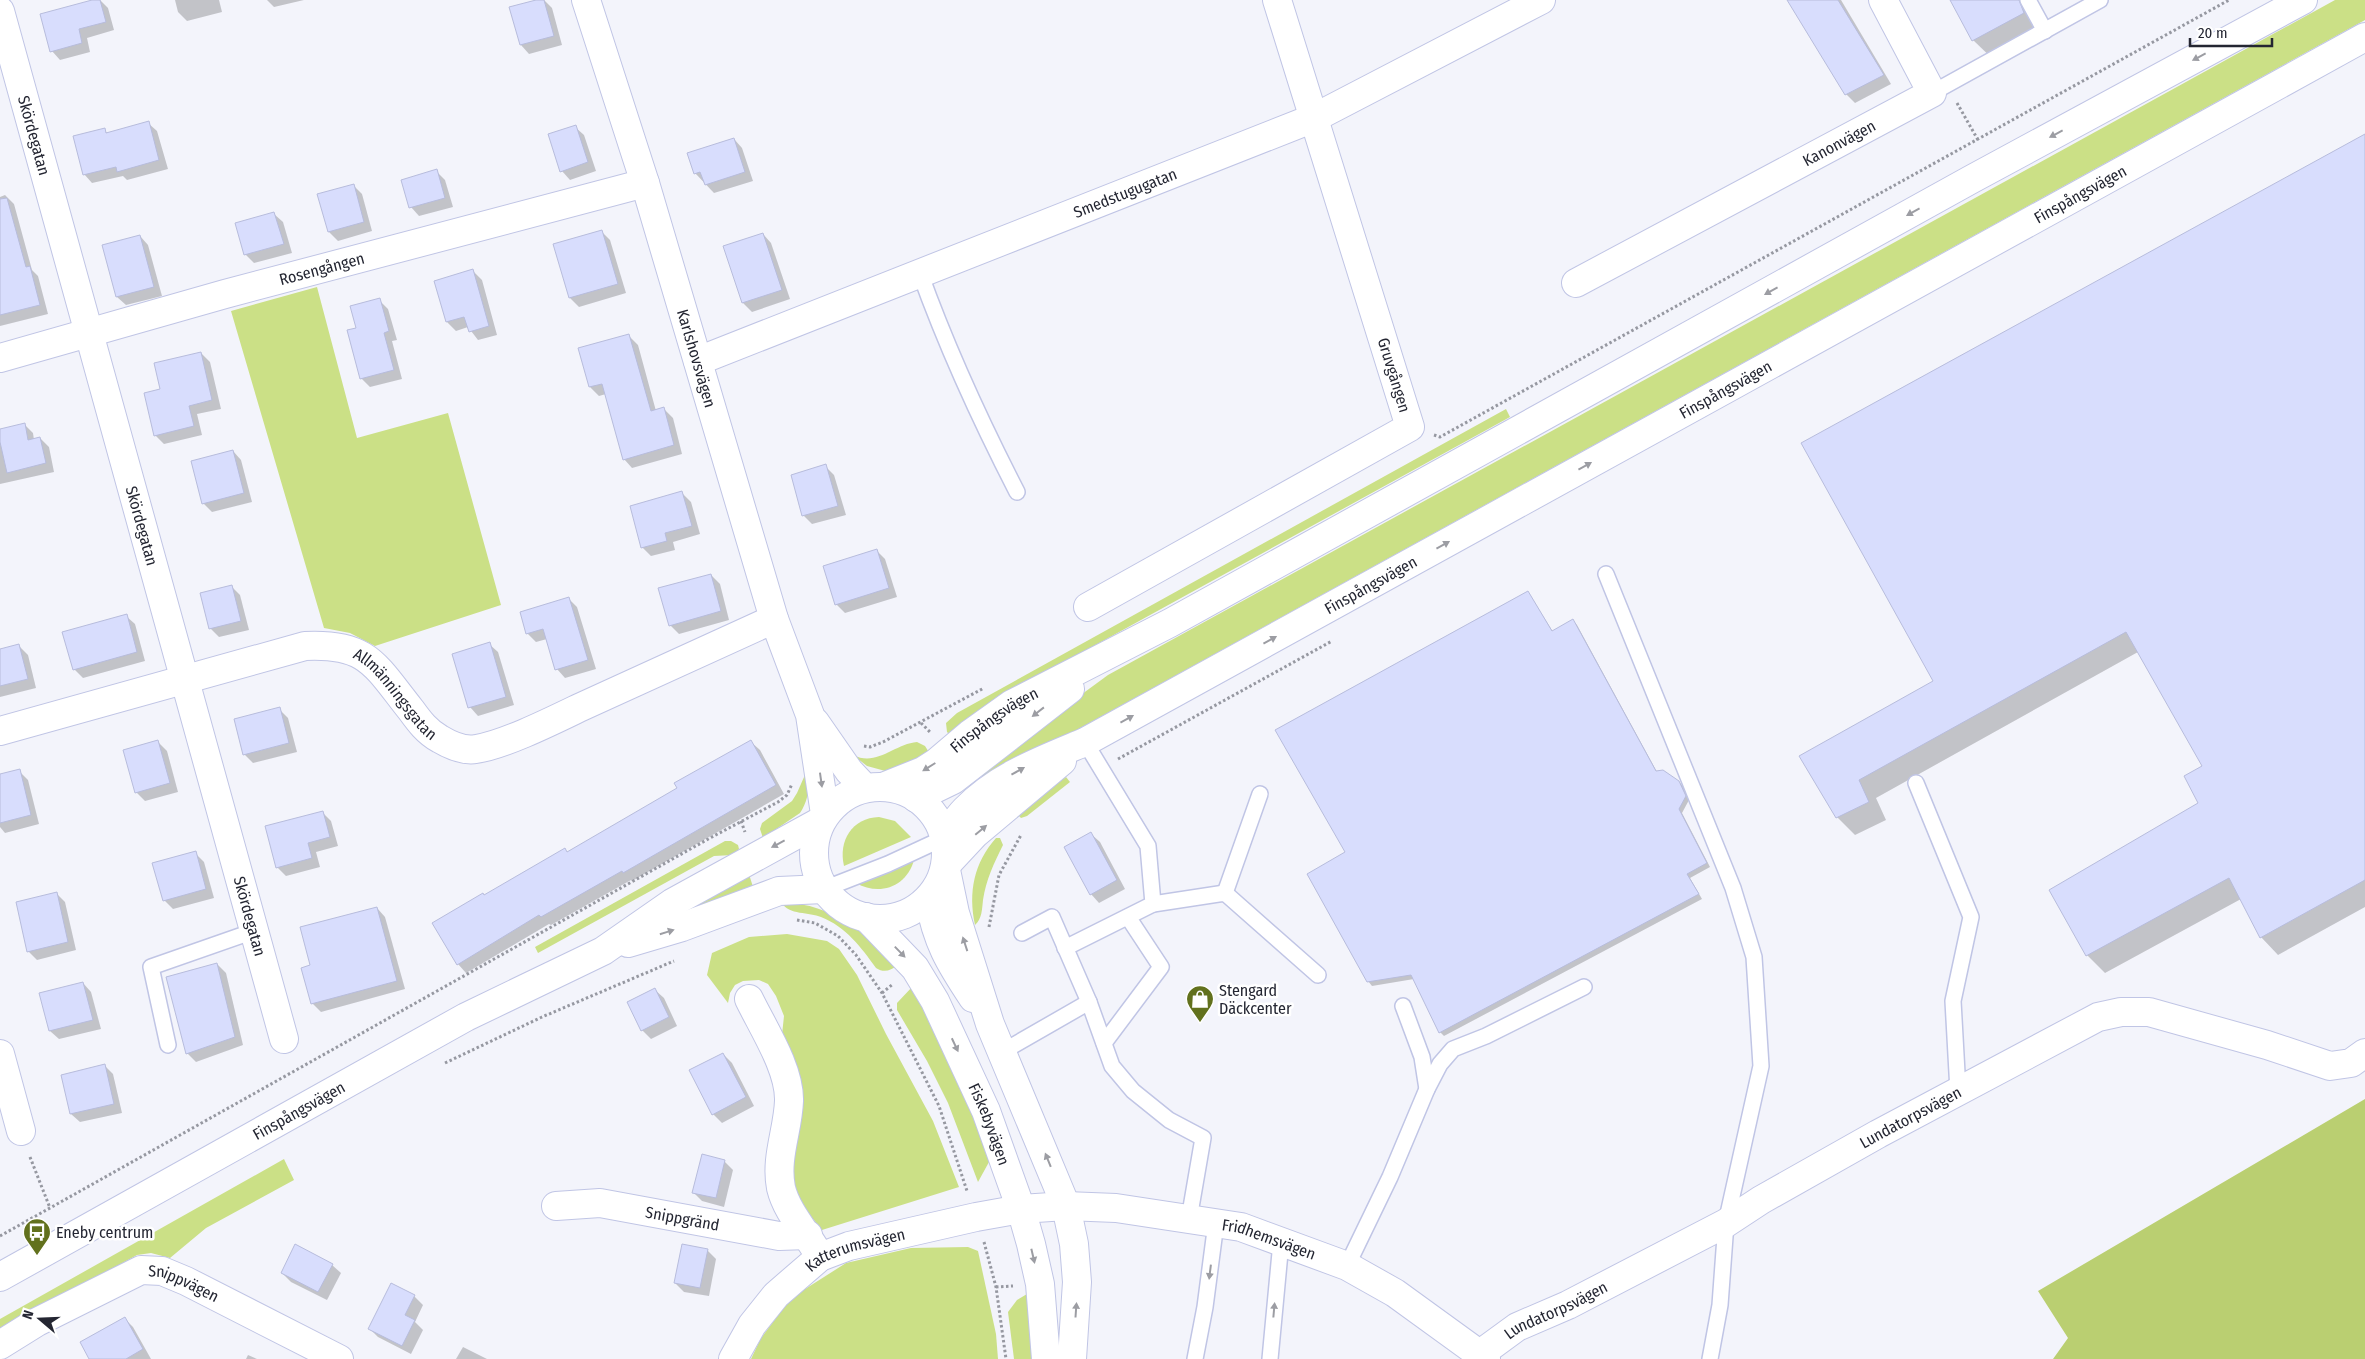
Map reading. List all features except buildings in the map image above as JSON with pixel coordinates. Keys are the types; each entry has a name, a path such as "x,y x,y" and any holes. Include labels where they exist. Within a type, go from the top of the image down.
{"street":[{"name":"Gruvgången","path":"1088,607 1410,427 1277,0"},
{"name":"Smedstugugatan","path":"698,361 1314,118 1541,0"},
{"path":"1882,0 1940,89"},
{"name":"Finspångsvägen","path":"603,951 672,903 823,817 837,802 850,793 874,788 930,766 1012,704 1134,642 1972,179 2303,0"},
{"name":"Karlshovsvägen","path":"594,2 645,183 774,619 825,752 823,817"},
{"name":"Skördegatan","path":"0,11 284,1039"},
{"name":"Finspångsvägen","path":"944,838 964,811 1003,779 1032,764 1085,742 2365,37"},
{"name":"Kanonvägen","path":"1576,283 1940,89"},
{"name":"Rosengången","path":"0,358 302,273 645,183"},
{"name":"Allmänningsgatan","path":"0,731 306,646 329,645 349,648 367,657 425,729 440,739 458,747 474,750 491,746 562,716 774,619"},
{"name":"Finspångsvägen","path":"916,798 953,780 1042,709 1134,642"},
{"name":"Finspångsvägen","path":"823,817 815,838 813,855 816,873 824,889 836,902 850,911 866,917 894,916 907,912 929,898 938,886 946,867 975,834 1085,742"},
{"name":"Karlshovsvägen","path":"825,752 874,788"},
{"path":"874,788 900,790 916,798 929,810 944,838 946,867 955,913 990,1024 1066,1206 1074,1244 1078,1282 1072,1359"},
{"name":"Finspångsvägen","path":"0,1277 466,1017 603,951 682,927 779,890 824,889"},
{"path":"929,898 938,938 943,950 990,1024"},
{"name":"Fiskebyvägen","path":"866,917 916,968 935,1001 986,1110 1021,1209 1040,1284 1046,1359"},
{"path":"749,999 786,1074 789,1100 780,1164 781,1187 788,1209 814,1246"},
{"name":"Lundatorpsvägen","path":"1483,1357 1517,1326 1568,1305 1726,1223 1769,1195 2098,1016 2122,1012 2149,1012 2267,1044 2330,1066 2350,1063 2365,1053"},
{"path":"0,1054 20,1131"},
{"name":"Snippgränd","path":"556,1206 600,1203 779,1236 814,1246"},
{"name":"Fridhemsvägen","path":"1021,1209 1066,1206 1116,1208 1241,1228 1347,1266 1395,1293 1483,1357"},
{"name":"Katterumsvägen","path":"733,1359 752,1324 814,1246 858,1244 976,1217 1021,1209"},
{"name":"Snippvägen","path":"0,1345 38,1322 141,1270 162,1271 186,1280 339,1359"}],"lane":[{"path":"2028,0 2045,30"},
{"name":"Kanonvägen","path":"1940,89 2100,0"},
{"path":"920,273 978,416 1017,492"},
{"path":"1606,574 1732,888 1754,957 1761,1066 1726,1223 1720,1305 1710,1359"},
{"path":"1085,742 1148,846 1153,904"},
{"path":"1916,782 1971,917 1953,1001 1958,1091"},
{"path":"1225,893 1260,794"},
{"path":"824,889 888,864 944,838"},
{"path":"1065,948 1153,904 1225,893"},
{"path":"1225,893 1318,975"},
{"path":"1022,933 1052,917 1089,1002 1112,1066 1133,1091 1169,1120 1203,1138 1189,1219"},
{"path":"1104,1044 1161,967 1128,917"},
{"path":"168,1045 151,967 254,931"},
{"path":"1347,1266 1390,1177 1427,1089 1440,1064 1453,1049 1486,1036 1584,987"},
{"path":"1002,1052 1089,1002"},
{"path":"1403,1006 1422,1057 1427,1089"},
{"path":"1195,1359 1205,1307 1216,1223"},
{"path":"1270,1359 1281,1242"}],"path":[{"path":"1410,427 1440,437 2229,0"},
{"path":"1940,89 1978,140"},
{"path":"0,1236 710,838 778,802 787,794 804,759 847,743 870,746 883,742 921,723"},
{"path":"988,935 999,875 1019,836 1026,830"},
{"path":"788,919 815,923 838,936 856,955 882,992 939,1106 976,1217 996,1287 1006,1359"},
{"path":"439,1066 542,1017 675,960"},
{"path":"20,1131 50,1208"}],"green space":[{"path":"2335,0 2365,0 2365,20 1026,758 984,779 979,773 1108,675"},
{"path":"317,287 357,438 448,413 501,605 375,646 350,633 324,628 231,311"},
{"path":"1506,409 1510,417 1030,681 951,736 947,732 946,723 957,713"},
{"path":"917,742 925,746 930,754 889,772 867,766 853,755 862,758 878,757"},
{"path":"808,768 809,786 807,797 800,813 763,838 760,829 762,823 792,801"},
{"path":"1066,777 1070,782 1027,816 1021,818 1019,816 1040,796"},
{"path":"879,817 895,821 911,837 844,866 843,848 849,832 854,826 869,818"},
{"path":"996,838 1000,838 1003,845 988,879 982,910 975,925 972,901 975,878 982,858"},
{"path":"725,841 731,841 738,845 739,849 733,855 714,856 538,953 535,947"},
{"path":"914,860 905,877 891,886 883,889 874,889 856,883"},
{"path":"748,871 753,887 651,932"},
{"path":"782,903 800,904 832,914 860,931 898,965 887,971 876,968 859,945 838,926 816,915 789,910"},
{"path":"787,934 827,941 839,949 857,975 886,1034 933,1121 959,1187 822,1230 795,1197 781,1044 784,1016 776,996 768,984 759,980 743,981 735,985 730,993 728,1003 707,975 712,953 749,937"},
{"path":"913,986 989,1145 989,1162 978,1182 948,1103 927,1061 897,1010 897,1003"},
{"path":"2365,1099 2365,1359 2053,1359 2068,1338 2038,1291"},
{"path":"284,1159 294,1180 206,1228 170,1258 151,1253 137,1255 0,1331 0,1319"},
{"path":"968,1247 978,1251 996,1334 998,1359 751,1359 761,1338 791,1298 846,1263 911,1248"},
{"path":"1027,1294 1032,1359 1014,1359 1008,1312 1017,1300"}],"place":[{"name":"Stengard Däckcenter","path":"1200,1023"},
{"name":"Eneby centrum","path":"37,1256"}]}
